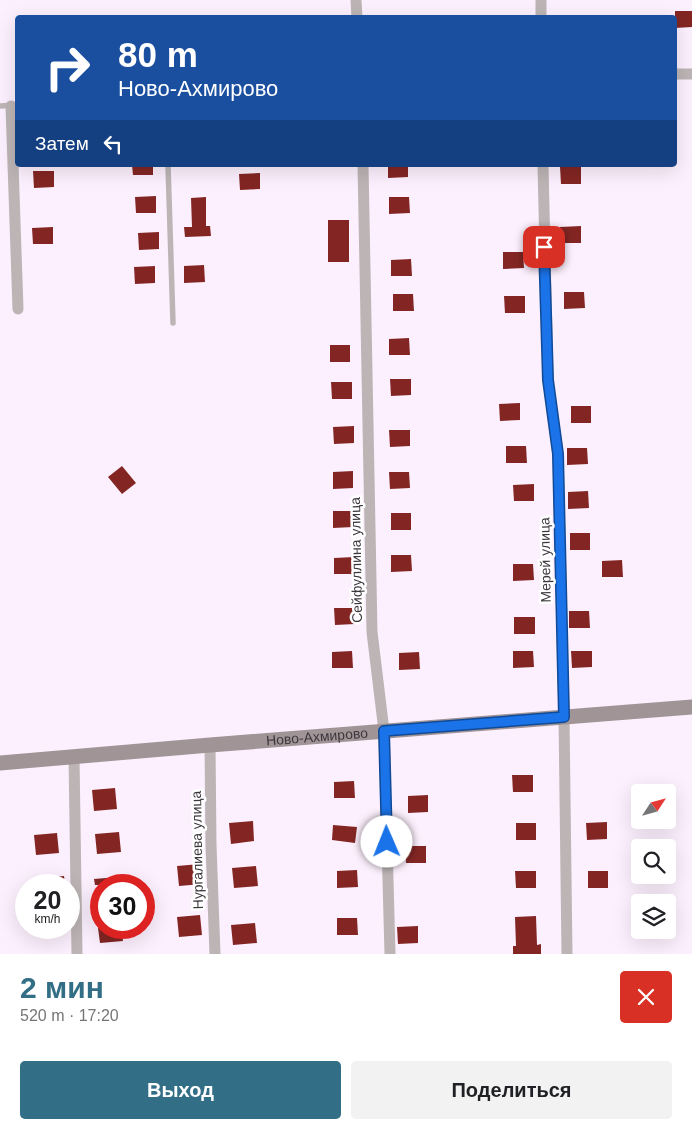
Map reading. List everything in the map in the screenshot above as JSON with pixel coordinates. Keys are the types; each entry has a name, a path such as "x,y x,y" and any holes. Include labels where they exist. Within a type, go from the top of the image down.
{"street":[{"path":"356,0 357,15"},
{"path":"541,0 541,15"},
{"path":"677,74 692,74"},
{"path":"9,106 18,309"},
{"name":"Сейфуллина улица","path":"363,167 372,632 384,731 390,954"},
{"name":"Мерей улица","path":"543,167 548,380 558,454 567,954"},
{"name":"Ново-Ахмирово","path":"0,763 692,707"},
{"name":"Нургалиева улица","path":"210,745 215,954"},
{"path":"74,758 77,954"}],"lane":[{"path":"168,167 173,323"}],"building":[{"path":"675,11 692,11 692,27 677,28 677,15 675,15"},
{"path":"132,167 153,167 153,175 133,175"},
{"path":"388,167 408,167 408,177 388,178"},
{"path":"560,167 581,167 581,184 561,184"},
{"path":"33,171 54,171 54,187 34,188"},
{"path":"260,173 260,189 240,190 239,174"},
{"path":"156,196 156,213 136,213 135,197"},
{"path":"206,197 206,226 210,226 211,236 185,237 184,227 192,227 191,198"},
{"path":"389,197 409,197 410,213 389,214"},
{"path":"328,220 349,220 349,262 328,262"},
{"path":"581,226 581,243 561,243 560,227"},
{"path":"53,227 53,244 33,244 32,228"},
{"path":"159,232 159,249 139,250 138,233"},
{"path":"503,252 523,252 524,268 503,269"},
{"path":"411,259 412,276 391,276 391,260"},
{"path":"204,265 205,282 184,283 184,266"},
{"path":"155,266 155,283 135,284 134,267"},
{"path":"564,292 584,292 585,308 564,309"},
{"path":"393,294 413,294 414,311 393,311"},
{"path":"504,296 525,296 525,313 505,313"},
{"path":"409,338 410,355 389,355 389,339"},
{"path":"330,345 350,345 350,362 330,362"},
{"path":"390,379 411,379 411,395 391,396"},
{"path":"331,382 352,382 352,399 332,399"},
{"path":"520,403 520,420 500,421 499,404"},
{"path":"571,406 591,406 591,423 571,423"},
{"path":"354,426 354,443 334,444 333,427"},
{"path":"389,430 410,430 410,446 390,447"},
{"path":"506,446 526,446 527,463 506,463"},
{"path":"567,448 587,448 588,464 567,465"},
{"path":"122,466 136,483 122,494 108,477"},
{"path":"353,471 353,488 333,489 333,472"},
{"path":"389,472 409,472 410,488 390,489"},
{"path":"534,484 534,501 514,501 513,485"},
{"path":"588,491 589,508 568,509 568,492"},
{"path":"333,511 353,511 353,527 333,528"},
{"path":"391,513 411,513 411,530 391,530"},
{"path":"570,533 590,533 590,550 570,550"},
{"path":"391,555 411,555 412,571 391,572"},
{"path":"354,557 354,574 334,574 334,558"},
{"path":"622,560 623,577 602,577 602,561"},
{"path":"513,564 533,564 534,580 513,581"},
{"path":"334,608 355,608 355,624 335,625"},
{"path":"569,611 589,611 590,628 569,628"},
{"path":"514,617 535,617 535,634 514,634"},
{"path":"352,651 353,668 332,668 332,652"},
{"path":"513,651 533,651 534,667 513,668"},
{"path":"571,651 592,651 592,667 572,668"},
{"path":"419,652 420,669 399,670 399,653"},
{"path":"512,775 533,775 533,792 513,792"},
{"path":"354,781 355,798 334,798 334,782"},
{"path":"115,788 117,809 94,811 92,790"},
{"path":"428,795 428,812 408,813 408,796"},
{"path":"253,821 254,841 231,844 229,823"},
{"path":"607,822 607,839 587,840 586,823"},
{"path":"516,823 536,823 536,840 516,840"},
{"path":"333,825 357,827 355,843 332,840"},
{"path":"119,832 121,852 97,854 95,834"},
{"path":"57,833 59,853 36,855 34,835"},
{"path":"405,846 426,846 426,863 406,863"},
{"path":"200,864 202,884 179,886 177,866"},
{"path":"256,866 258,886 234,888 232,868"},
{"path":"357,870 358,887 337,888 337,871"},
{"path":"515,871 536,871 536,888 516,888"},
{"path":"588,871 608,871 608,888 588,888"},
{"path":"200,915 202,935 179,937 177,917"},
{"path":"536,916 537,945 541,944 541,954 513,954 513,946 516,946 515,917"},
{"path":"337,918 357,918 358,935 337,935"},
{"path":"255,923 257,943 233,945 231,925"},
{"path":"418,926 418,943 398,944 397,927"},
{"path":"99,939 123,939 123,941 100,943"}],"route":[{"path":"387,842 384,731 564,717 558,454 548,380 544,247"}]}
